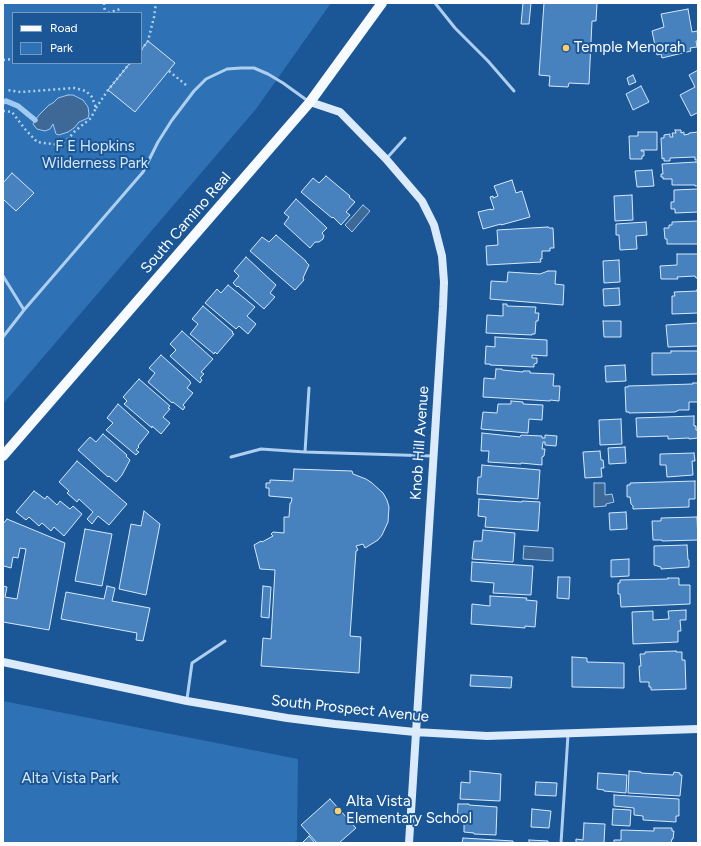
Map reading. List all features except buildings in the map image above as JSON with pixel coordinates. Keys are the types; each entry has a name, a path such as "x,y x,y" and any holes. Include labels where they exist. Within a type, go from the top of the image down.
{"main road":[{"name":"South Camino Real","path":"3,456 310,102 382,3"}],"street":[{"name":"Knob Hill Avenue","path":"310,102 340,112 386,159 422,202 434,225 442,256 444,282 408,843"},
{"name":"South Prospect Avenue","path":"3,662 187,701 287,718 415,732 486,736 698,729"}],"lane":[{"path":"436,3 455,28 488,61 514,91"},
{"path":"3,337 24,310 143,172 158,142 172,120 194,91 206,79 227,69 254,68 283,83 310,102"},
{"path":"386,159 405,138"},
{"path":"3,276 24,310"},
{"path":"305,452 309,388"},
{"path":"231,457 261,449 432,456"},
{"path":"187,701 192,663 226,641"},
{"path":"561,843 568,734"}],"path":[{"path":"142,48 148,41 156,3"},
{"path":"109,12 120,8"},
{"path":"3,112 12,112 37,142 59,145 68,139 74,131 91,118 108,90 129,64"},
{"path":"169,71 194,91"},
{"path":"7,90 22,92 74,88 86,91 92,97 96,108"}],"green space":[{"name":"F E Hopkins Wilderness Park","path":"3,3 331,3 256,109 3,404"},
{"name":"Alta Vista Park","path":"3,701 298,759 297,840 293,843 3,843"}],"shaded area":[{"path":"73,95 83,100 88,107 88,118 79,122 68,132 59,135 56,134 53,124 50,129 45,131 37,129 33,124 40,114 58,98"},
{"path":"363,205 370,211 352,232 345,225"},
{"path":"594,483 605,483 605,495 612,494 614,502 606,504 606,506 594,507"},
{"path":"524,546 553,548 553,561 523,559"}],"waterway":[{"path":"3,102 6,101 18,106 35,120"}],"place":[{"name":"Temple Menorah","path":"566,48"},
{"name":"Alta Vista Elementary School","path":"338,811"}]}
